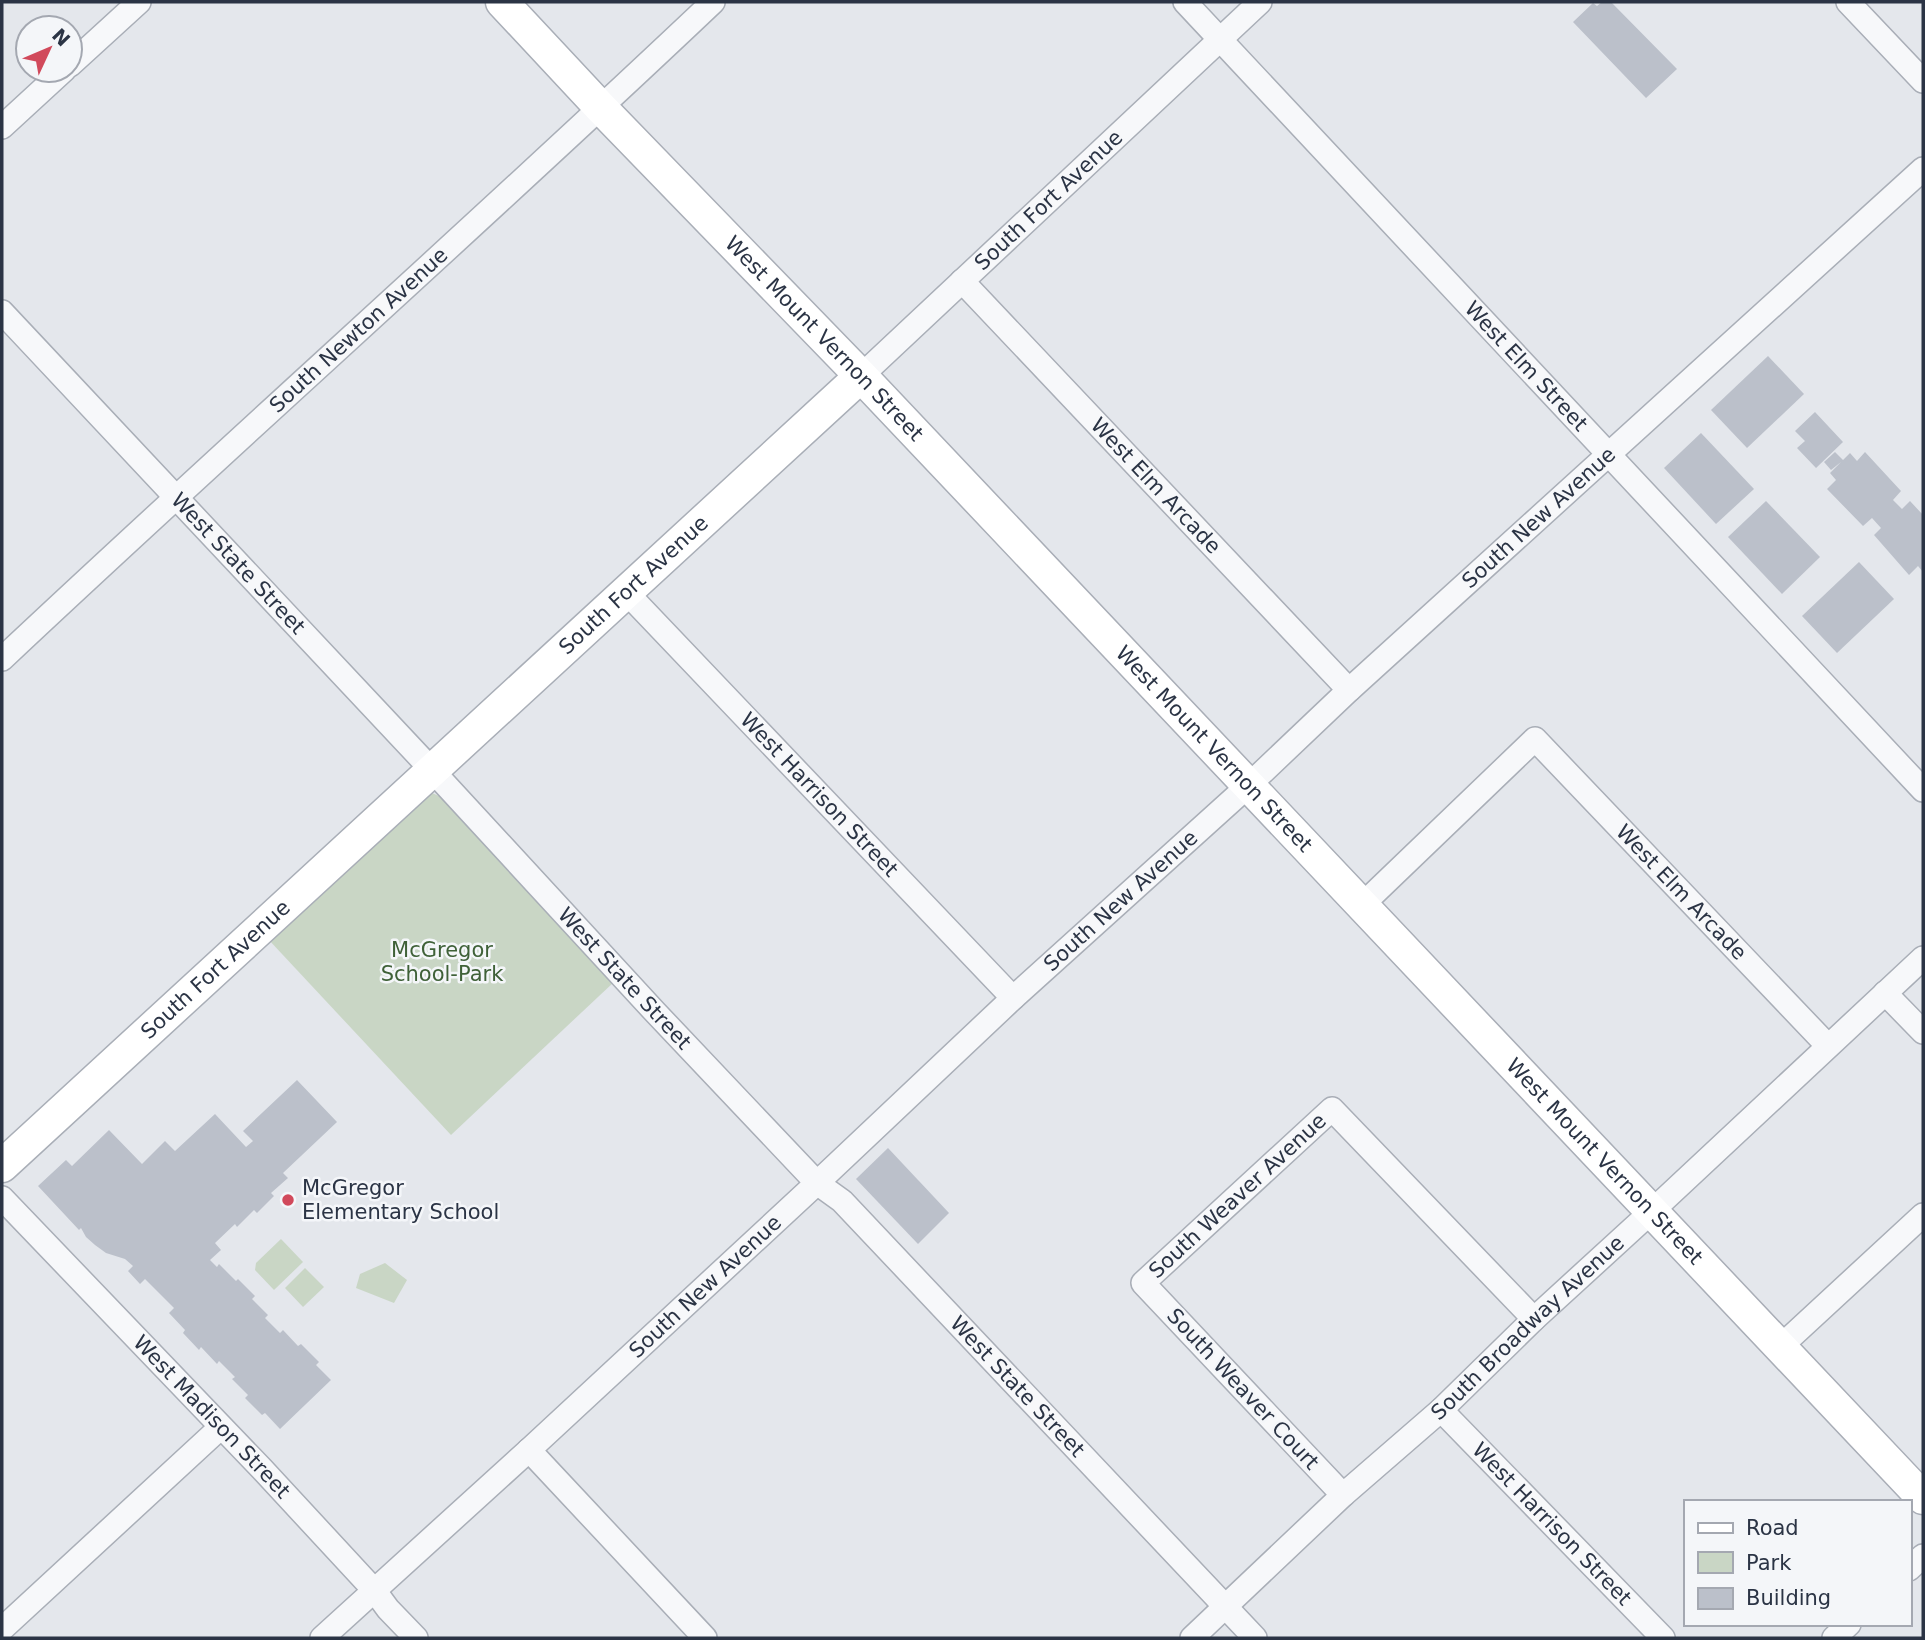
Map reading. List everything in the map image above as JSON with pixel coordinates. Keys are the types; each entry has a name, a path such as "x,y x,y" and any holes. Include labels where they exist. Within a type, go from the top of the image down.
{"street":[{"path":"84,52 139,2"},
{"name":"West Mount Vernon Street","path":"502,2 861,376 1651,1212 1922,1494"},
{"name":"South Newton Avenue","path":"2,659 174,497 601,108 713,2"},
{"name":"West Elm Street","path":"1185,2 1923,790"},
{"name":"South Fort Avenue","path":"2,1166 861,376 1260,2"},
{"path":"1848,2 1923,81"},
{"path":"2,127 49,84"},
{"name":"South New Avenue","path":"322,1638 529,1450 1013,998 1923,169"},
{"name":"West Elm Arcade","path":"962,281 1349,690"},
{"name":"West State Street","path":"2,312 655,1012 817,1183 842,1201 1255,1638"},
{"name":"West Harrison Street","path":"626,592 1013,998"},
{"name":"West Elm Arcade","path":"1362,906 1535,738 1828,1046"},
{"name":"South Broadway Avenue","path":"1192,1638 1923,958"},
{"path":"1885,993 1923,1032"},
{"name":"South Weaver Avenue","path":"1143,1283 1332,1109 1534,1319"},
{"name":"West Madison Street","path":"2,1198 221,1427 416,1638"},
{"path":"1780,1347 1923,1215"},
{"name":"South Weaver Court","path":"1143,1283 1343,1495"},
{"name":"West Harrison Street","path":"1441,1409 1663,1638"},
{"path":"2,1629 221,1427"},
{"path":"529,1450 705,1638"},
{"path":"1834,1638 1847,1626"}],"green space":[{"name":"McGregor School-Park","path":"430,792 441,797 614,982 451,1135 268,939"},
{"path":"281,1239 303,1262 274,1290 255,1270 256,1263"},
{"path":"385,1263 407,1280 394,1303 356,1288 360,1274"},
{"path":"305,1268 324,1287 303,1307 285,1288"}],"building":[{"path":"1602,2 1611,2 1677,69 1646,98 1573,22 1593,3 1597,6"},
{"path":"1768,356 1804,394 1747,448 1711,410"},
{"path":"1815,412 1843,442 1816,468 1797,448 1805,441 1795,431"},
{"path":"1701,433 1754,489 1716,524 1664,468"},
{"path":"1835,452 1843,460 1850,453 1857,461 1865,452 1901,491 1893,500 1902,509 1910,501 1923,515 1923,572 1918,566 1909,575 1874,535 1881,528 1872,518 1863,526 1827,489 1836,480 1830,473 1841,462 1831,470 1824,462"},
{"path":"1766,501 1820,557 1782,594 1728,537"},
{"path":"1859,562 1894,599 1837,653 1802,616"},
{"path":"297,1080 337,1122 283,1173 288,1178 271,1193 274,1196 257,1213 254,1210 215,1243 221,1250 210,1260 217,1267 219,1264 236,1281 238,1279 255,1296 252,1299 268,1315 265,1318 280,1333 283,1330 298,1346 301,1344 319,1362 316,1365 331,1380 280,1429 245,1398 248,1395 219,1361 217,1364 183,1333 185,1330 169,1313 174,1308 145,1279 140,1284 128,1271 133,1266 125,1259 106,1253 95,1245 38,1186 66,1160 72,1166 109,1130 142,1164 165,1141 175,1151 215,1114 246,1147 253,1141 243,1131"},
{"path":"888,1148 949,1213 918,1244 856,1179"}],"place":[{"name":"McGregor Elementary School","path":"288,1200"}]}
